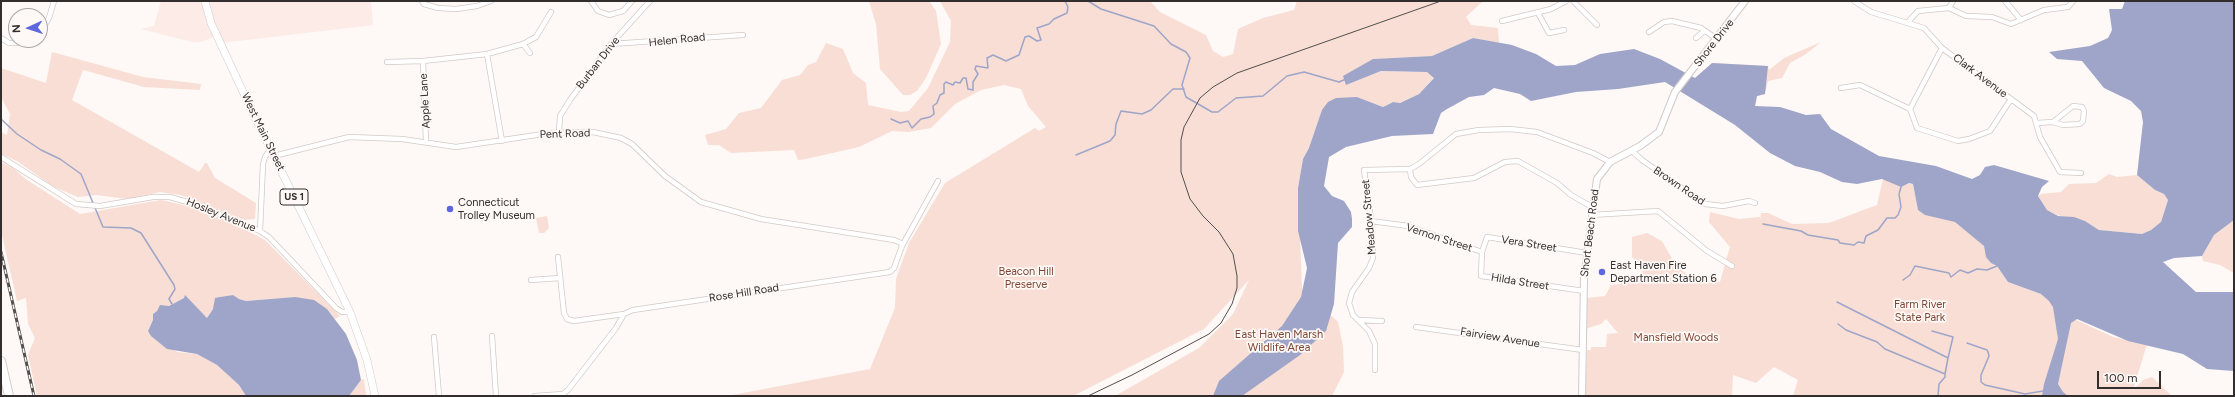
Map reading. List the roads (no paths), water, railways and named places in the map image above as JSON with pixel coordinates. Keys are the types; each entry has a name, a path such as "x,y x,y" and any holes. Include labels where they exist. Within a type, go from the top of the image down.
{"highway":[{"path":"1,361 9,396"}],"main road":[{"name":"West Main Street","path":"205,1 211,23 350,312 367,360 375,396"},
{"name":"Shore Drive","path":"1681,85 1745,1"},
{"name":"Short Beach Road","path":"1582,396 1584,291 1592,207 1597,179 1610,162 1654,136 1661,129 1675,92 1681,85"}],"street":[{"path":"48,20 54,1"},
{"path":"422,1 424,4 438,8 456,9 477,6 491,1"},
{"path":"591,1 598,11 608,15 623,11 632,1"},
{"path":"1502,21 1552,9 1566,1"},
{"path":"1573,1 1597,25"},
{"name":"Clark Avenue","path":"1854,1 1871,12 1924,28 1942,48 2034,116 2040,137 2060,172 2081,173"},
{"path":"1949,8 1953,1"},
{"path":"2005,1 2021,20"},
{"path":"1908,22 1918,11 1949,8 1966,16 1992,17 2007,24 2021,20 2044,10 2068,6 2072,1"},
{"name":"Burban Drive","path":"559,132 559,121 564,109 611,44 648,2"},
{"path":"387,62 423,61 488,54 523,44 536,38 551,12"},
{"path":"1538,13 1549,33 1564,30"},
{"path":"1649,32 1668,21 1699,27 1717,39"},
{"path":"1696,38 1704,31"},
{"name":"Helen Road","path":"611,44 743,35"},
{"path":"523,44 530,53"},
{"path":"1910,109 1942,48"},
{"path":"488,54 502,141"},
{"name":"Apple Lane","path":"423,61 426,142"},
{"path":"1841,88 1860,85 1910,109 1917,128 1958,141 1969,139 1990,131 2010,99"},
{"path":"2037,123 2053,122 2063,125 2080,124 2083,121 2084,112 2082,107 2073,106 2053,122"},
{"path":"1592,207 1571,195 1557,183 1518,161 1506,162 1474,178 1417,185 1411,178 1410,169 1420,164 1456,134 1479,130 1510,129 1537,132 1593,153 1610,162"},
{"name":"Pent Road","path":"274,156 349,137 375,137 426,142 456,148 559,132 593,132 626,140 670,180 701,202 761,219 894,240 901,243 902,246"},
{"path":"260,231 263,164 265,156 271,148"},
{"name":"Brown Road","path":"1631,150 1642,160 1705,204 1719,207 1748,201 1755,203"},
{"name":"Hosley Avenue","path":"1,157 73,203 100,206 153,197 170,197 201,206 260,231 269,237 336,308 342,312 350,312"},
{"name":"Meadow Street","path":"1374,370 1375,344 1369,331 1358,320 1350,308 1350,298 1372,263 1374,248 1364,170 1410,169"},
{"name":"Rose Hill Road","path":"624,314 713,297 890,272 897,262 902,246 938,181"},
{"path":"1592,215 1657,211 1707,251 1732,266"},
{"name":"Vernon Street","path":"1371,221 1408,226 1482,252"},
{"name":"Vera Street","path":"1482,252 1487,237 1587,253"},
{"name":"Hilda Street","path":"1482,252 1481,276 1584,291"},
{"path":"558,257 564,313 569,320 624,314"},
{"path":"531,280 560,278"},
{"path":"535,396 563,394 568,390 616,328 624,314"},
{"path":"1358,320 1382,321"},
{"name":"Fairview Avenue","path":"1416,327 1583,350"},
{"path":"492,336 496,396"},
{"path":"434,337 439,396"}],"water":[{"path":"2125,1 2234,1 2234,220 2214,235 2202,256 2174,258 2163,262 2196,292 2234,292 2234,371 2207,369 2183,354 2128,341 2077,319 2071,323 2058,384 2063,392 2068,396 2042,396 2044,384 2058,339 2053,307 2041,294 2008,282 1997,266 1991,263 1986,257 1984,246 1955,222 1925,215 1918,210 1913,184 1909,183 1901,187 1882,179 1857,184 1842,182 1820,172 1795,166 1770,153 1735,125 1665,82 1618,89 1576,92 1531,101 1520,94 1494,88 1484,95 1469,97 1441,113 1433,134 1392,136 1346,147 1329,157 1324,186 1332,196 1344,201 1351,212 1352,227 1338,243 1334,304 1326,331 1300,355 1242,396 1213,396 1219,381 1282,326 1301,297 1307,268 1298,231 1298,188 1303,159 1309,148 1322,110 1328,102 1336,98 1357,97 1383,107 1393,102 1400,103 1419,94 1434,78 1427,72 1381,71 1346,85 1343,76 1373,59 1432,56 1473,38 1512,45 1536,54 1556,66 1575,65 1600,54 1634,49 1660,59 1695,78 1712,63 1768,66 1765,94 1757,96 1755,106 1780,107 1806,115 1820,114 1831,129 1879,156 1936,166 1972,179 1980,175 1985,167 1994,165 2049,181 2042,187 2038,196 2047,210 2058,216 2074,217 2085,221 2099,230 2142,234 2151,230 2161,222 2168,200 2164,194 2155,190 2137,175 2143,122 2141,111 2131,101 2104,88 2082,61 2057,59 2049,52 2090,46 2108,38 2112,30 2109,9 2122,9"},
{"path":"185,295 207,318 213,309 215,298 220,297 233,295 246,301 295,297 314,300 327,309 346,334 357,360 361,380 349,396 246,396 239,385 217,365 197,354 167,349 151,336 148,331 153,320 153,314 157,311 160,305 169,306 184,298"}],"waterway":[{"path":"891,119 900,123 908,121 912,128 921,119 930,117 934,114 933,106 937,103 940,95 944,93 944,84 946,82 953,85 955,82 960,83 963,78 966,78 968,89 973,90 973,82 978,74 975,69 976,66 988,68 987,58 993,55 1006,61 1019,55 1025,37 1029,36 1037,41 1041,40 1037,28 1049,24 1054,19 1067,13 1068,7 1065,1"},
{"path":"1088,1 1101,9 1154,26 1171,44 1186,52 1190,58 1182,85 1186,97 1212,112 1218,112 1236,98 1263,96 1287,76 1304,72 1339,82 1346,79"},
{"path":"1076,155 1110,141 1115,135 1116,124 1121,111 1142,114 1151,110 1173,89 1184,89"},
{"path":"1,119 17,134 41,150 60,159 81,174 103,227 131,228 141,233 174,285 175,289 169,299 172,304"},
{"path":"1763,224 1801,231 1808,235 1838,240 1840,243 1854,245 1858,242 1864,243 1866,236 1878,230 1887,218 1895,218 1898,215 1901,207 1899,194 1901,187"},
{"path":"1903,280 1910,275 1915,266 1949,273 1951,277 1960,270 1968,273 1977,269 1987,270 1997,266"},
{"path":"1837,302 1948,358 1945,374"},
{"path":"1838,324 1846,330 1877,342 1885,349 1945,374 1945,377 1939,384 1938,396"},
{"path":"1932,331 1953,337 1948,358"},
{"path":"1967,343 1987,350 1988,352 1989,356 1981,375 1981,382 1985,385 2025,394 2043,391"}],"tram line":[{"path":"1088,396 1132,375 1209,334 1221,323 1232,304 1237,288 1237,276 1233,254 1219,232 1203,216 1190,199 1181,172 1181,140 1184,127 1200,98 1213,87 1237,73 1441,1"}],"railway":[{"path":"1,252 34,396"}],"place":[{"name":"Connecticut Trolley Museum","path":"450,209"},
{"name":"East Haven Fire Department Station 6","path":"1602,272"}],"park label":[{"name":"Beacon Hill Preserve","path":"1026,278"},
{"name":"Farm River State Park","path":"1920,311"},
{"name":"Mansfield Woods","path":"1676,338"},
{"name":"East Haven Marsh Wildlife Area","path":"1279,341"}]}
